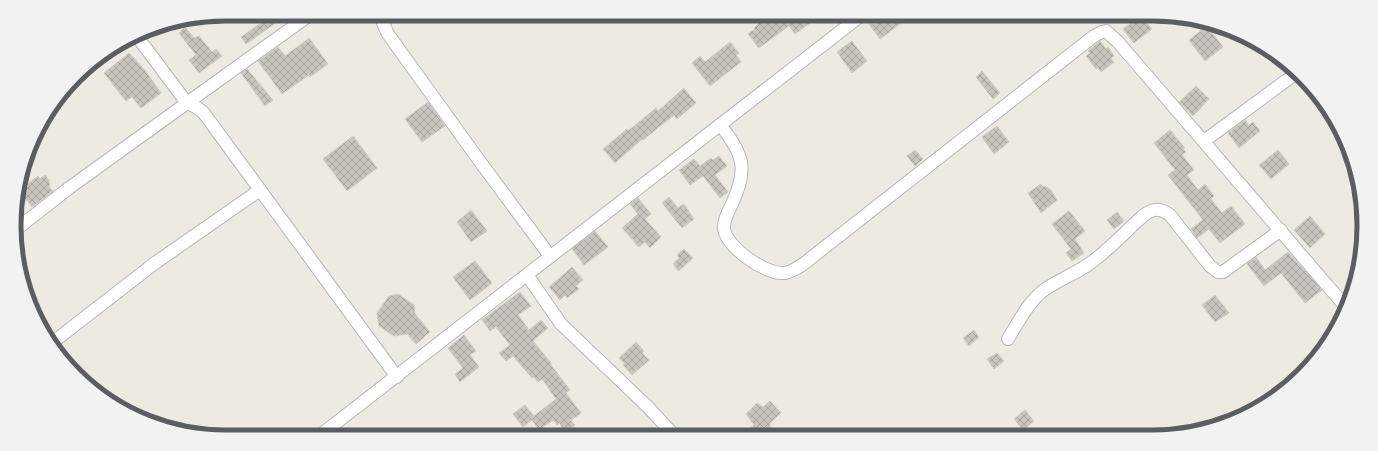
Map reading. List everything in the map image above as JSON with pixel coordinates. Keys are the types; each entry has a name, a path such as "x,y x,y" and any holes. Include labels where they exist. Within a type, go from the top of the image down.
{"street":[{"path":"21,226 69,188 301,21"},
{"path":"383,21 388,34 462,138 550,256"},
{"path":"327,430 720,126 853,21"},
{"path":"720,126 740,156 742,175 740,187 726,217 724,229 731,243 745,258 772,270 784,273 792,271 802,265 822,250 1094,36 1102,32 1108,32 1281,230 1342,302"},
{"path":"140,40 187,102 203,112 397,377"},
{"path":"1204,142 1292,76"},
{"path":"56,340 155,263 260,190"},
{"path":"1008,339 1021,317 1044,290 1089,264 1151,210 1161,210 1170,215 1210,266 1218,272 1223,272 1281,230"},
{"path":"527,275 561,324 648,407 669,430"}],"building":[{"path":"264,21 279,21 246,44 241,37"},
{"path":"761,21 809,21 810,23 795,34 789,26 759,48 748,34 755,29 754,28"},
{"path":"880,21 904,21 880,39 869,24 876,24"},
{"path":"1132,21 1145,21 1152,29 1134,43 1123,29"},
{"path":"185,27 194,38 199,36 212,52 216,49 222,56 199,73 189,60 196,55 179,33"},
{"path":"1205,28 1210,29 1223,47 1205,61 1189,40"},
{"path":"309,38 328,64 282,94 258,61 278,47 285,56"},
{"path":"852,41 867,61 852,73 837,52"},
{"path":"1100,41 1106,49 1108,47 1114,56 1111,58 1114,62 1101,72 1098,68 1096,69 1086,56 1090,53 1088,51"},
{"path":"730,42 739,53 736,55 741,62 710,86 692,63 700,56 705,62"},
{"path":"129,53 144,69 161,93 141,108 132,97 126,101 104,73"},
{"path":"247,69 273,100 265,106 241,73"},
{"path":"982,71 1000,93 993,99 976,77"},
{"path":"1196,86 1209,99 1193,116 1179,102"},
{"path":"684,88 696,103 677,119 674,115 643,140 642,139 615,163 603,149 656,108 658,111"},
{"path":"428,102 445,126 422,142 405,119"},
{"path":"1245,120 1249,125 1253,122 1260,131 1239,148 1228,133"},
{"path":"997,126 1009,142 994,154 982,137"},
{"path":"1170,130 1185,148 1183,149 1186,152 1182,155 1194,170 1187,175 1198,190 1205,184 1214,196 1211,199 1222,213 1231,206 1245,224 1220,243 1209,229 1197,238 1191,229 1203,220 1168,175 1175,170 1154,143"},
{"path":"353,136 377,168 347,191 323,159"},
{"path":"915,150 923,159 915,166 907,156"},
{"path":"1278,150 1289,164 1271,179 1259,165"},
{"path":"719,156 727,166 715,175 728,192 720,198 703,176 690,185 679,170 694,159 700,166 711,158 713,160"},
{"path":"45,175 49,180 50,188 53,191 32,207 27,200 23,200 25,186 38,176 40,179"},
{"path":"1041,184 1043,187 1045,186 1051,190 1057,200 1041,213 1028,193"},
{"path":"669,197 678,208 684,204 694,219 682,228 662,203"},
{"path":"638,198 651,214 645,219 661,237 650,248 645,242 639,247 622,228 638,214 630,204"},
{"path":"471,210 487,231 471,242 457,222"},
{"path":"1069,211 1085,231 1075,239 1084,253 1072,261 1066,253 1071,249 1052,224"},
{"path":"1117,212 1124,221 1114,229 1107,220"},
{"path":"1310,216 1325,234 1310,248 1294,230"},
{"path":"595,231 608,247 584,265 572,249"},
{"path":"684,249 693,258 679,271 673,264 679,258 677,255"},
{"path":"1288,252 1322,290 1305,303 1281,273 1264,286 1247,264 1256,257 1265,270"},
{"path":"475,261 492,283 470,300 453,277"},
{"path":"572,267 583,280 576,286 579,289 567,298 565,295 560,300 549,287"},
{"path":"520,292 531,306 518,315 529,330 541,320 548,328 533,341 570,390 566,393 581,413 571,420 575,425 569,430 564,430 559,423 557,425 553,420 539,430 532,420 523,427 513,414 525,405 534,416 556,399 542,379 538,382 534,377 532,378 513,356 506,361 499,353 510,345 496,327 490,331 482,320"},
{"path":"398,294 414,305 415,314 430,332 416,344 407,334 394,336 379,326 377,313 389,296"},
{"path":"1215,295 1229,313 1215,322 1202,305"},
{"path":"974,330 979,337 969,346 963,338"},
{"path":"464,335 476,351 470,355 479,367 460,382 455,374 463,368 448,348"},
{"path":"636,342 644,351 642,353 649,360 632,375 619,358"},
{"path":"997,353 1004,361 994,369 987,359"},
{"path":"770,401 781,413 770,423 770,428 767,430 750,430 749,429 754,425 746,414 757,403 763,407"},
{"path":"1025,410 1034,421 1023,430 1014,419"}]}
